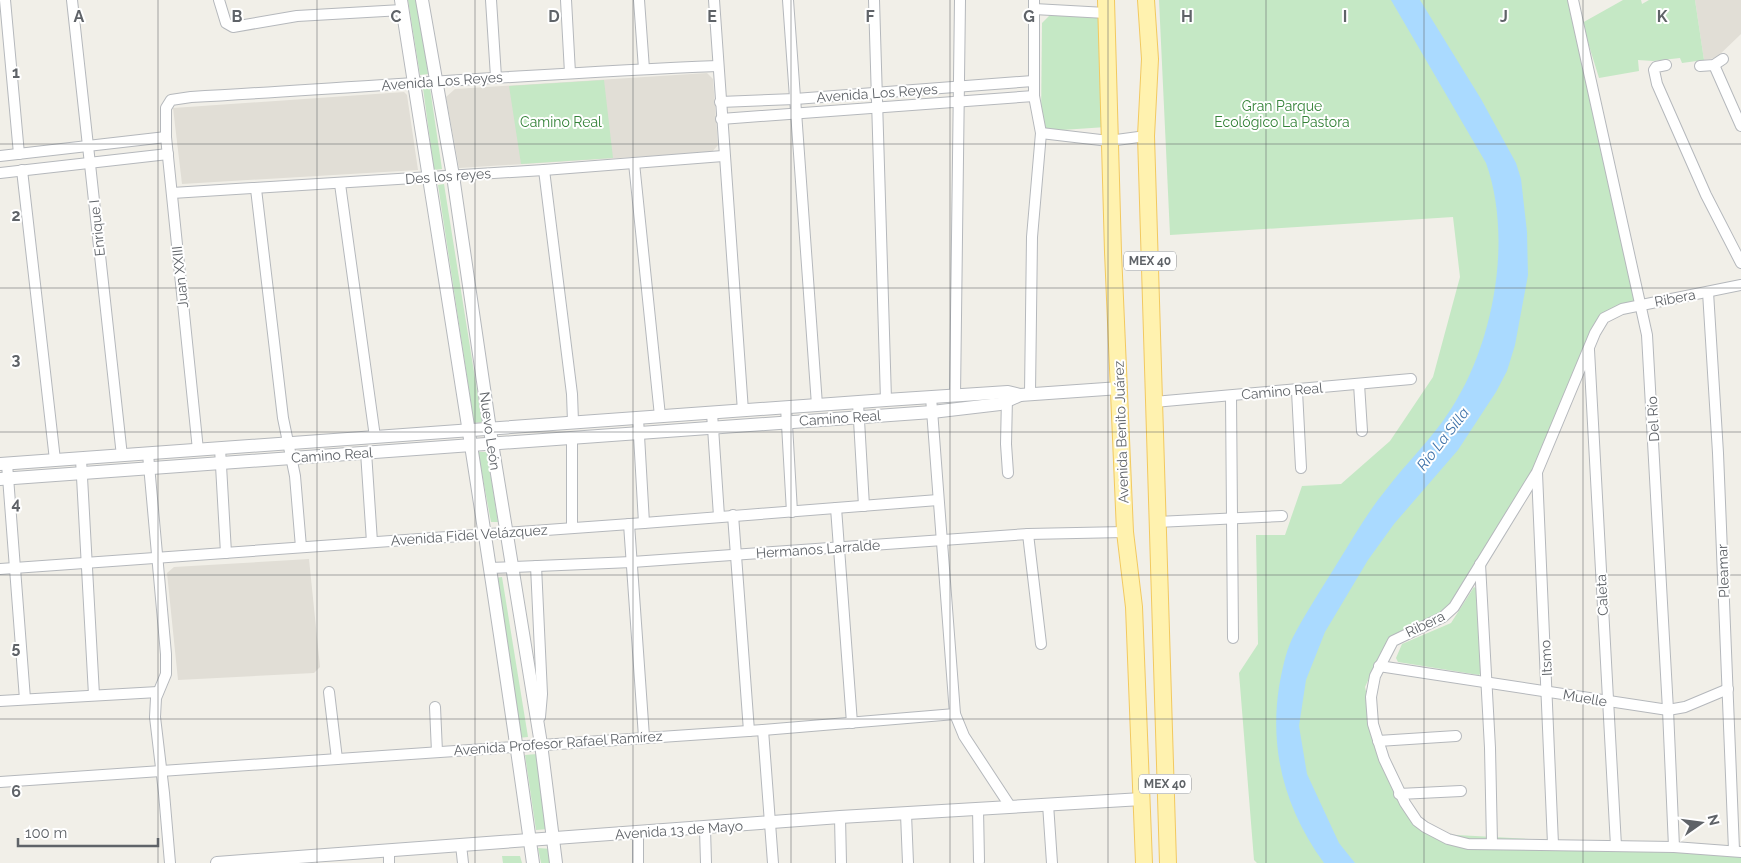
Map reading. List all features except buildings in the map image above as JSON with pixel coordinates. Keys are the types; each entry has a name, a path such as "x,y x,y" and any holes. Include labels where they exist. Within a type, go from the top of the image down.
{"main road":[{"path":"1139,0 1150,59"},
{"name":"MEX 40","path":"1146,0 1150,59 1146,136 1168,863"},
{"name":"Avenida Benito Juárez","path":"1106,7 1109,141 1125,532 1134,608 1144,863"},
{"path":"1138,707 1162,704"}],"street":[{"path":"5,0 19,154"},
{"name":"Enrique I","path":"72,0 122,456"},
{"name":"Nuevo León","path":"422,0 435,83 453,176 511,567 541,744 556,863"},
{"path":"491,0 496,77"},
{"path":"566,0 570,73"},
{"path":"639,0 644,69"},
{"path":"714,0 743,411"},
{"path":"788,0 817,405"},
{"path":"874,0 886,400"},
{"path":"955,396 961,87 960,0"},
{"name":"Del Río","path":"1573,0 1642,305 1651,373 1674,847"},
{"path":"220,2 226,23 233,27 288,16 401,5"},
{"name":"Nuevo León","path":"401,5 469,445 485,534 533,863"},
{"path":"1008,473 1041,133 1033,81 1034,5 1106,7"},
{"path":"1700,66 1714,65 1723,59"},
{"path":"1666,65 1656,67 1654,70 1657,84 1710,204 1741,263"},
{"path":"1714,65 1741,126"},
{"name":"Avenida Los Reyes","path":"168,103 175,98 435,83 496,77 718,66"},
{"name":"Avenida Los Reyes","path":"720,102 795,99 1033,81"},
{"name":"Avenida Los Reyes","path":"721,119 1034,96"},
{"name":"Juan XXIII","path":"168,103 166,137 198,450"},
{"path":"1041,133 1109,141 1146,136"},
{"path":"0,156 166,137"},
{"path":"0,172 168,154"},
{"name":"Des los reyes","path":"172,192 340,184 724,156"},
{"path":"634,164 660,416"},
{"path":"22,170 54,460"},
{"path":"544,170 572,394 573,422"},
{"path":"340,184 375,437"},
{"path":"256,189 283,418 292,457 301,547"},
{"name":"Ribera","path":"1738,851 1674,847 1459,843 1438,834 1417,821 1400,794 1378,741 1373,724 1371,697 1379,666 1388,648 1400,636 1437,621 1449,613 1536,472 1557,427 1589,345 1604,318 1622,309 1741,285"},
{"name":"Pleamar","path":"1708,292 1738,851"},
{"name":"Caleta","path":"1589,345 1616,846"},
{"name":"Camino Real","path":"1154,402 1410,379"},
{"path":"1359,384 1362,431"},
{"name":"Camino Real","path":"3,464 886,400 955,396 1016,396 1120,388"},
{"path":"1297,390 1301,468"},
{"name":"Camino Real","path":"4,479 932,412 1016,396"},
{"path":"1231,396 1233,638"},
{"path":"931,397 955,714 964,736 1010,806"},
{"path":"858,403 864,506"},
{"path":"786,407 792,512"},
{"path":"712,413 719,516"},
{"path":"638,418 644,523"},
{"path":"572,438 572,527"},
{"path":"220,448 226,553"},
{"path":"366,452 372,542"},
{"path":"148,454 167,666 164,683 158,692 155,717 170,863"},
{"path":"81,458 94,695"},
{"path":"3,464 15,568 25,699"},
{"name":"Itsmo","path":"1536,472 1553,844"},
{"name":"Avenida Fidel Velázquez","path":"0,569 938,500"},
{"path":"836,508 852,723"},
{"path":"733,515 749,731"},
{"path":"1157,522 1282,516"},
{"path":"630,524 644,737"},
{"name":"Hermanos Larralde","path":"490,568 632,562 1028,534 1125,532"},
{"path":"1028,534 1041,644"},
{"path":"1480,563 1487,681 1492,843"},
{"path":"536,566 542,694 538,730"},
{"name":"Muelle","path":"1379,666 1668,710 1685,708 1728,690"},
{"path":"0,701 158,692"},
{"path":"329,692 337,758"},
{"path":"435,707 437,752"},
{"name":"Avenida Profesor Rafael Ramírez","path":"0,782 749,731 955,714"},
{"path":"763,730 774,863"},
{"path":"1378,741 1456,736"},
{"path":"1400,794 1460,791"},
{"name":"Avenida 13 de Mayo","path":"218,863 389,857 461,845 530,839 704,829 840,817 1142,799"},
{"path":"1048,804 1052,863"},
{"path":"978,809 979,861"},
{"path":"906,814 908,863"},
{"path":"840,817 841,863"},
{"path":"704,829 706,863"},
{"path":"638,833 638,863"},
{"path":"461,845 462,863"}],"shaded area":[{"path":"1695,0 1741,0 1741,34 1716,58 1704,60"},
{"path":"707,73 713,79 718,145 712,152 459,168 446,97 455,89"},
{"path":"404,92 407,95 418,170 182,184 173,108"},
{"path":"309,559 320,667 314,673 178,680 167,573 174,567"}],"green space":[{"path":"408,0 418,0 428,74 420,75"},
{"name":"Gran Parque Ecológico La Pastora","path":"1159,0 1574,0 1642,305 1604,318 1557,427 1454,607 1400,636 1371,674 1365,687 1378,741 1411,813 1438,834 1734,850 1741,853 1741,863 1257,863 1254,860 1239,673 1258,644 1256,535 1285,535 1302,486 1341,484 1390,441 1433,377 1460,277 1453,217 1170,235"},
{"path":"1623,0 1641,0 1642,4 1649,0 1695,0 1704,60 1682,63 1680,58 1653,61 1638,60 1639,71 1599,78 1582,23"},
{"path":"1051,14 1105,15 1106,127 1047,131 1041,124 1042,23"},
{"name":"Camino Real","path":"604,80 613,158 521,164 509,86"},
{"path":"423,88 430,88 442,169 434,170"},
{"path":"444,184 482,422 474,423 438,185"},
{"path":"478,452 487,452 498,522 491,522"},
{"path":"502,577 528,737 518,738 495,578"},
{"path":"1474,587 1477,589 1483,671 1479,675 1398,662 1396,658 1402,644 1451,623"},
{"path":"537,754 548,829 536,830 525,755"},
{"path":"538,848 552,849 554,863 541,863"},
{"path":"502,856 520,856 522,863 503,863"}],"water":[{"name":"Río La Silla","path":"1391,0 1420,0 1481,99 1516,163 1521,179 1527,232 1528,275 1515,345 1507,371 1496,392 1458,450 1394,524 1368,560 1325,632 1306,680 1299,726 1307,774 1339,843 1355,863 1324,863 1311,843 1290,802 1279,758 1276,735 1277,711 1279,687 1286,657 1292,639 1303,619 1366,517 1378,499 1444,420 1466,383 1488,322 1495,289 1498,256 1498,224 1494,192 1486,163"}]}
